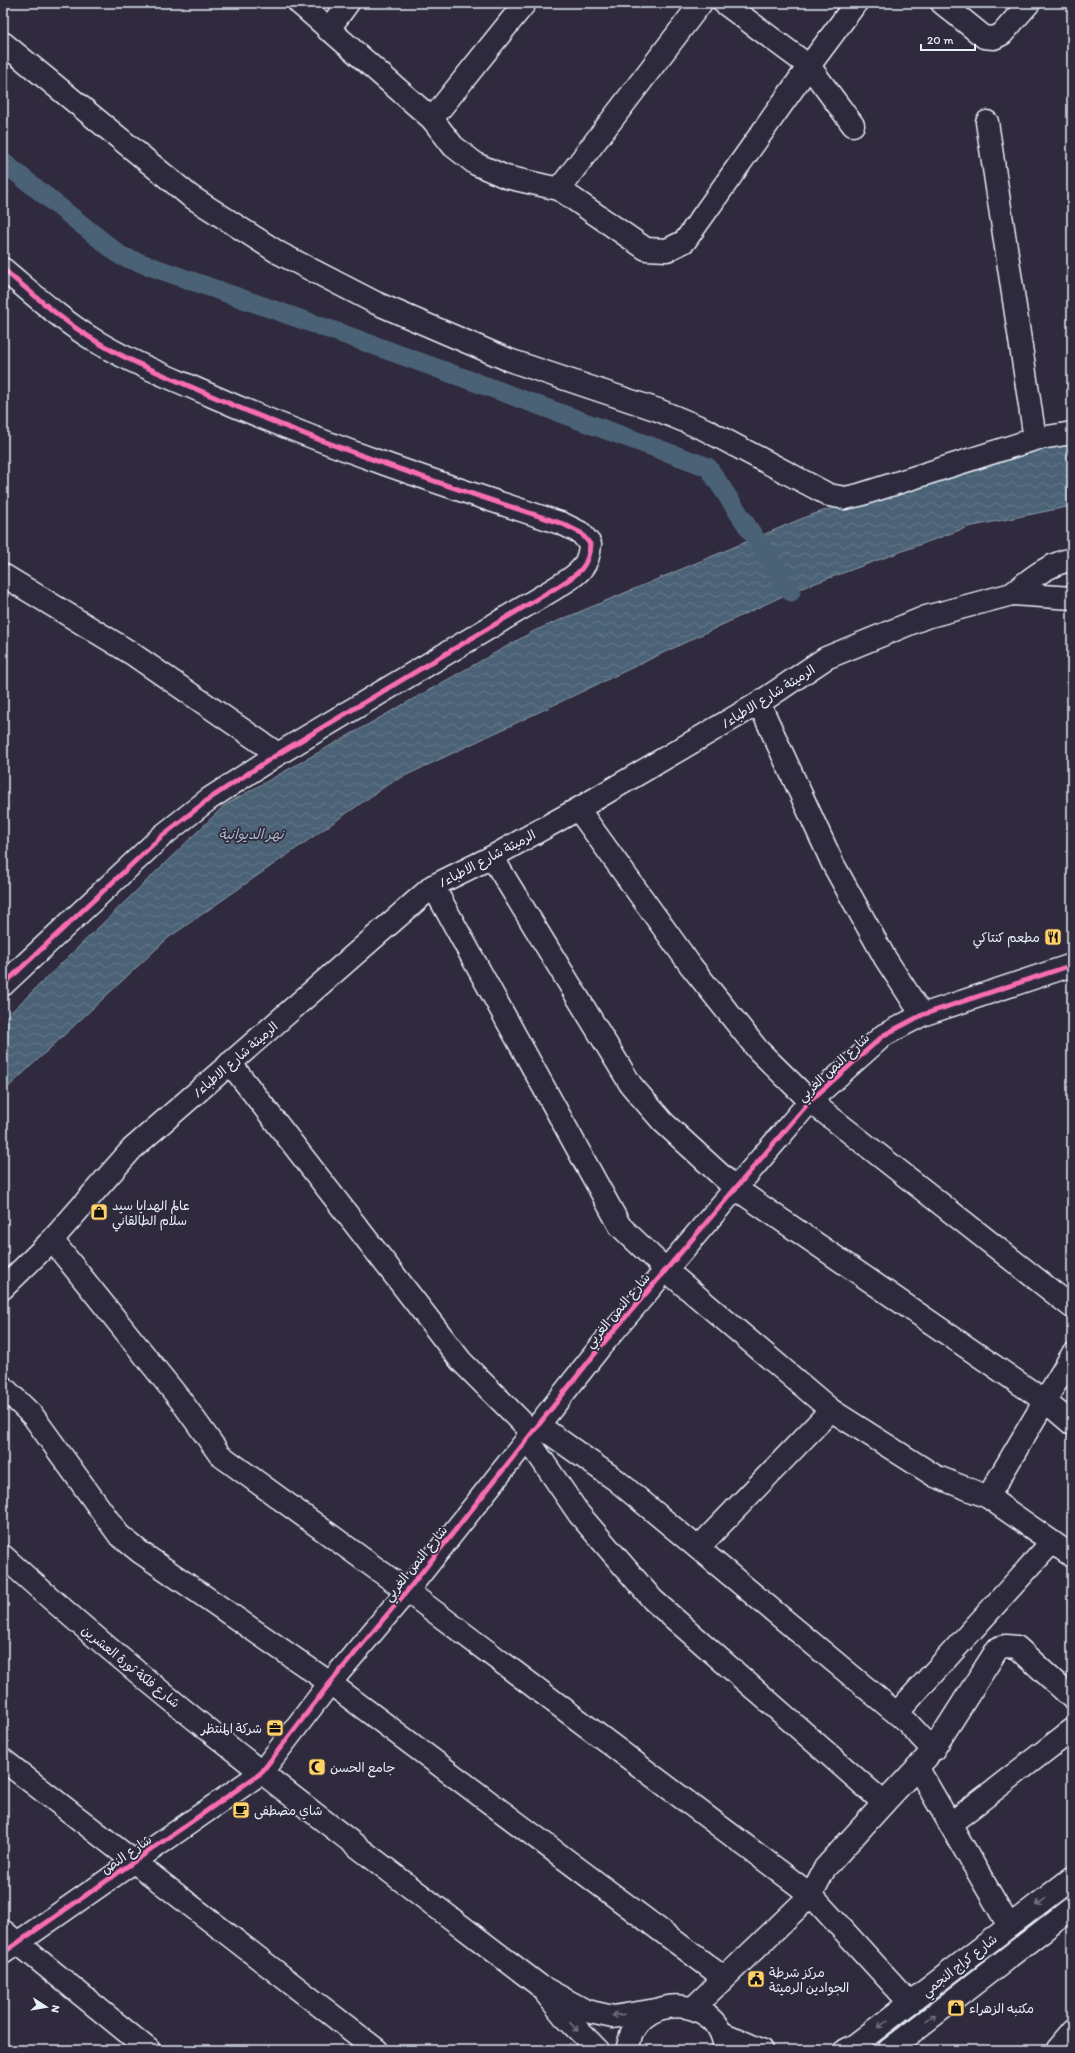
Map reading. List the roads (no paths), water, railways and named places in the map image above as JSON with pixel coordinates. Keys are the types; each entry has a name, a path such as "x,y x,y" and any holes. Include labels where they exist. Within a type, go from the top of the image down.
{"street":[{"path":"299,3 328,30 432,119 453,146 476,164 506,176 559,189 646,249 667,250 685,241 809,66 856,3"},
{"path":"328,30 348,3"},
{"path":"432,119 525,3"},
{"path":"559,189 701,3"},
{"path":"724,3 809,66 853,125"},
{"path":"942,3 984,37 994,38 1002,34 1029,3"},
{"path":"3,43 190,196 279,253 376,303 509,360 658,410 704,428 829,495 845,498 859,495 1035,439 1072,433"},
{"path":"987,122 1035,439"},
{"path":"3,269 87,335 128,359 272,422 404,472 563,524 581,533 590,544 590,556 581,571 554,589 278,754 209,799 162,836 3,985"},
{"path":"1012,594 1039,572 1060,562 1072,559"},
{"path":"3,575 131,653 278,754"},
{"name":"/الرميثة شارع الاطباء","path":"3,1288 52,1240 132,1149 433,886 492,857 578,809 759,703 826,658 926,617 1012,594 1072,598"},
{"path":"759,703 833,864 885,958 922,1014"},
{"path":"578,809 696,972 758,1050 810,1101 1072,1307"},
{"path":"492,857 631,1085 663,1122 735,1188 1045,1401 1072,1424"},
{"path":"433,886 620,1226 666,1270 831,1410 935,1476 988,1497 1072,1556"},
{"name":"شارع النص الغربي","path":"261,1773 330,1683 407,1591 601,1346 810,1101 884,1035 922,1014 1072,965"},
{"path":"230,1063 461,1362 533,1432 616,1480 897,1714 934,1750"},
{"path":"52,1240 182,1402 220,1455 407,1591 811,1895 910,2003"},
{"path":"988,1497 1072,1355"},
{"path":"3,1387 33,1416 119,1535 140,1552 330,1683 724,1978"},
{"path":"698,1548 831,1410"},
{"path":"533,1432 579,1514 653,1600 884,1803"},
{"path":"897,1714 1052,1542"},
{"name":"شارع فلكة ثورة العشرين","path":"3,1556 54,1602 261,1773 540,1986"},
{"path":"693,2008 811,1895 825,1868 934,1750 998,1648 1006,1646 1017,1647 1072,1698"},
{"path":"950,1824 1072,1730"},
{"path":"3,1760 377,2050"},
{"path":"917,1768 1009,1926"},
{"name":"شارع النص","path":"8,1942 133,1862 261,1773"},
{"name":"شارع كراج النجمي","path":"845,2050 855,2045 1072,1878"},
{"path":"889,2050 1072,1908"},
{"path":"8,1942 149,2050"},
{"path":"540,1986 586,2011 613,2017 656,2010 675,2005 693,2008 710,2018 724,2042 761,2050"},
{"path":"540,1986 564,2016 598,2050"},
{"path":"616,2050 630,2041 642,2019 656,2010"},
{"path":"1056,2050 1072,2031"}],"water":[{"name":"نهر الديوانية","path":"1072,438 1072,506 968,527 791,592 390,783 168,938 3,1092 3,1020 225,805 534,631 808,516 1006,451"}],"waterway":[{"path":"3,162 121,256 340,333 708,467 791,592"}],"place":[{"name":"مطعم كنتاكي","path":"1053,937"},
{"name":"عالم الهدايا سيد سلام الطالقاني","path":"99,1212"},
{"name":"شركة المنتظر","path":"275,1728"},
{"name":"جامع الحسن","path":"317,1767"},
{"name":"شاي مصطفى","path":"241,1810"},
{"name":"مركز شرطة الجوادين الرميثة","path":"756,1979"},
{"name":"مكتبه الزهراء","path":"956,2008"}]}
